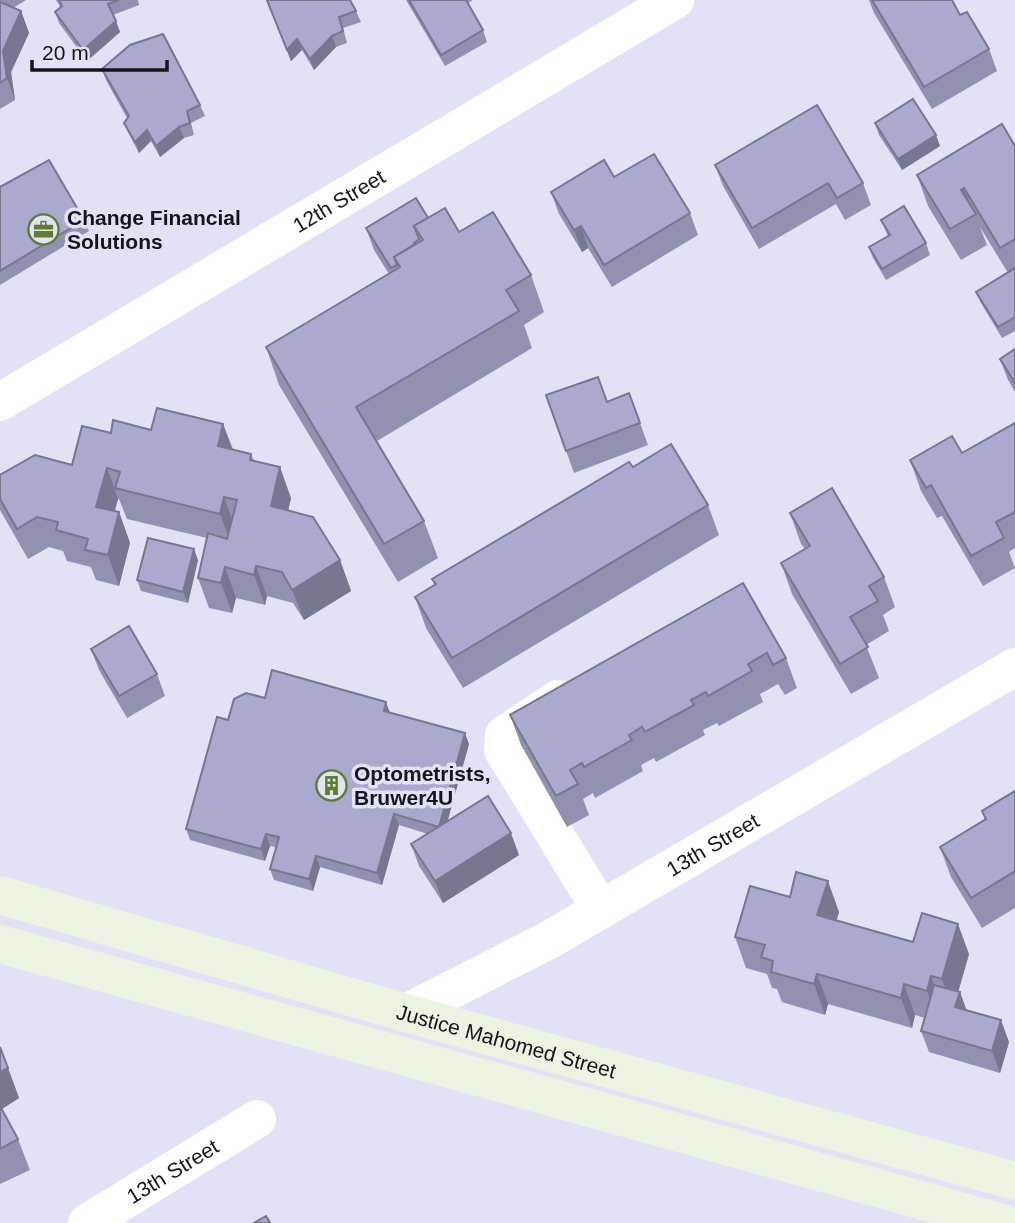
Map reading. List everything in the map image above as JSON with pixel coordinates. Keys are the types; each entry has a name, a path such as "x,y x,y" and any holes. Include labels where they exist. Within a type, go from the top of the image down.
{"main road":[{"name":"Justice Mahomed Street","path":"0,895 406,1013 1015,1181"},
{"name":"Justice Mahomed Street","path":"0,944 1003,1223"}],"street":[{"name":"12th Street","path":"0,402 675,0"},
{"name":"13th Street","path":"406,1013 549,940 1015,667"},
{"path":"586,681 517,724 504,736 503,750 601,910"},
{"name":"13th Street","path":"87,1223 257,1119"}],"building":[{"path":"59,0 119,0 108,4 116,21 83,50 55,12 62,6"},
{"path":"267,0 350,0 356,11 339,17 343,31 332,36 310,59 297,39 287,50"},
{"path":"409,0 466,0 483,30 441,55"},
{"path":"872,0 952,0 960,15 967,12 989,49 924,87"},
{"path":"0,2 21,11 3,51 7,78 0,83"},
{"path":"163,34 200,105 187,111 190,123 179,127 156,146 147,130 135,142 124,123 129,116 102,69 130,45"},
{"path":"913,99 936,135 898,159 875,123"},
{"path":"817,105 863,183 837,198 828,183 752,228 715,165"},
{"path":"1002,124 1015,146 1015,239 1000,248 964,188 961,190 976,214 950,229 917,175"},
{"path":"654,154 690,213 604,265 581,226 574,230 551,192 604,160 614,177"},
{"name":"Change Financial Solutions","path":"49,160 84,220 0,271 0,187"},
{"path":"416,198 428,218 414,226 419,239 394,257 397,265 391,268 366,228"},
{"path":"904,206 926,243 882,269 869,247 890,235 881,220"},
{"path":"445,208 459,232 493,212 531,275 506,290 519,311 356,407 424,521 384,544 266,347 400,267 394,257 423,240 414,226"},
{"path":"1015,268 1015,317 998,327 976,292"},
{"path":"1015,349 1015,383 1000,359"},
{"path":"598,377 607,402 629,393 640,423 566,451 546,395"},
{"path":"157,408 223,424 218,446 251,454 250,460 280,467 271,506 313,517 340,560 292,590 282,572 256,566 254,575 225,567 221,583 198,578 208,533 227,539 237,500 224,497 220,514 115,488 120,472 107,468 96,507 119,512 108,555 85,550 88,539 56,530 58,522 37,517 17,529 0,499 0,475 35,455 72,465 82,426 111,433 113,420 151,430"},
{"path":"1015,423 1015,512 996,522 1004,538 971,556 931,485 926,488 910,460 952,436 962,453"},
{"path":"671,444 708,505 452,658 415,597 436,584 432,579 629,462 633,467"},
{"path":"832,488 884,577 869,586 878,601 850,617 868,647 840,664 781,563 810,546 790,513"},
{"path":"148,538 194,549 183,592 137,580"},
{"path":"743,583 786,658 773,665 767,653 748,664 752,671 708,696 706,692 691,700 694,705 645,732 642,727 629,735 632,740 584,767 582,763 570,770 578,784 556,796 510,715"},
{"path":"129,626 157,674 119,696 91,649"},
{"name":"Optometrists, Bruwer4U","path":"272,670 386,702 384,711 465,733 439,827 394,814 377,873 316,856 309,879 270,869 279,837 266,834 261,849 186,829 217,717 228,720 234,699 246,693 265,698"},
{"path":"1015,791 1015,871 971,898 940,847 986,819 982,811"},
{"path":"488,796 511,833 435,881 411,844"},
{"path":"796,872 828,881 817,915 913,942 922,913 958,924 942,979 931,976 927,991 904,984 901,998 817,974 814,984 771,972 773,961 761,957 765,945 735,937 750,886 790,897"},
{"path":"934,985 960,992 955,1007 1001,1020 992,1051 921,1031"},
{"path":"0,1047 8,1068 0,1072"},
{"path":"0,1106 18,1139 0,1149"},
{"path":"266,1216 270,1223 254,1223"}],"place":[{"name":"Change Financial Solutions","path":"44,229"},
{"name":"Optometrists, Bruwer4U","path":"331,785"}]}
